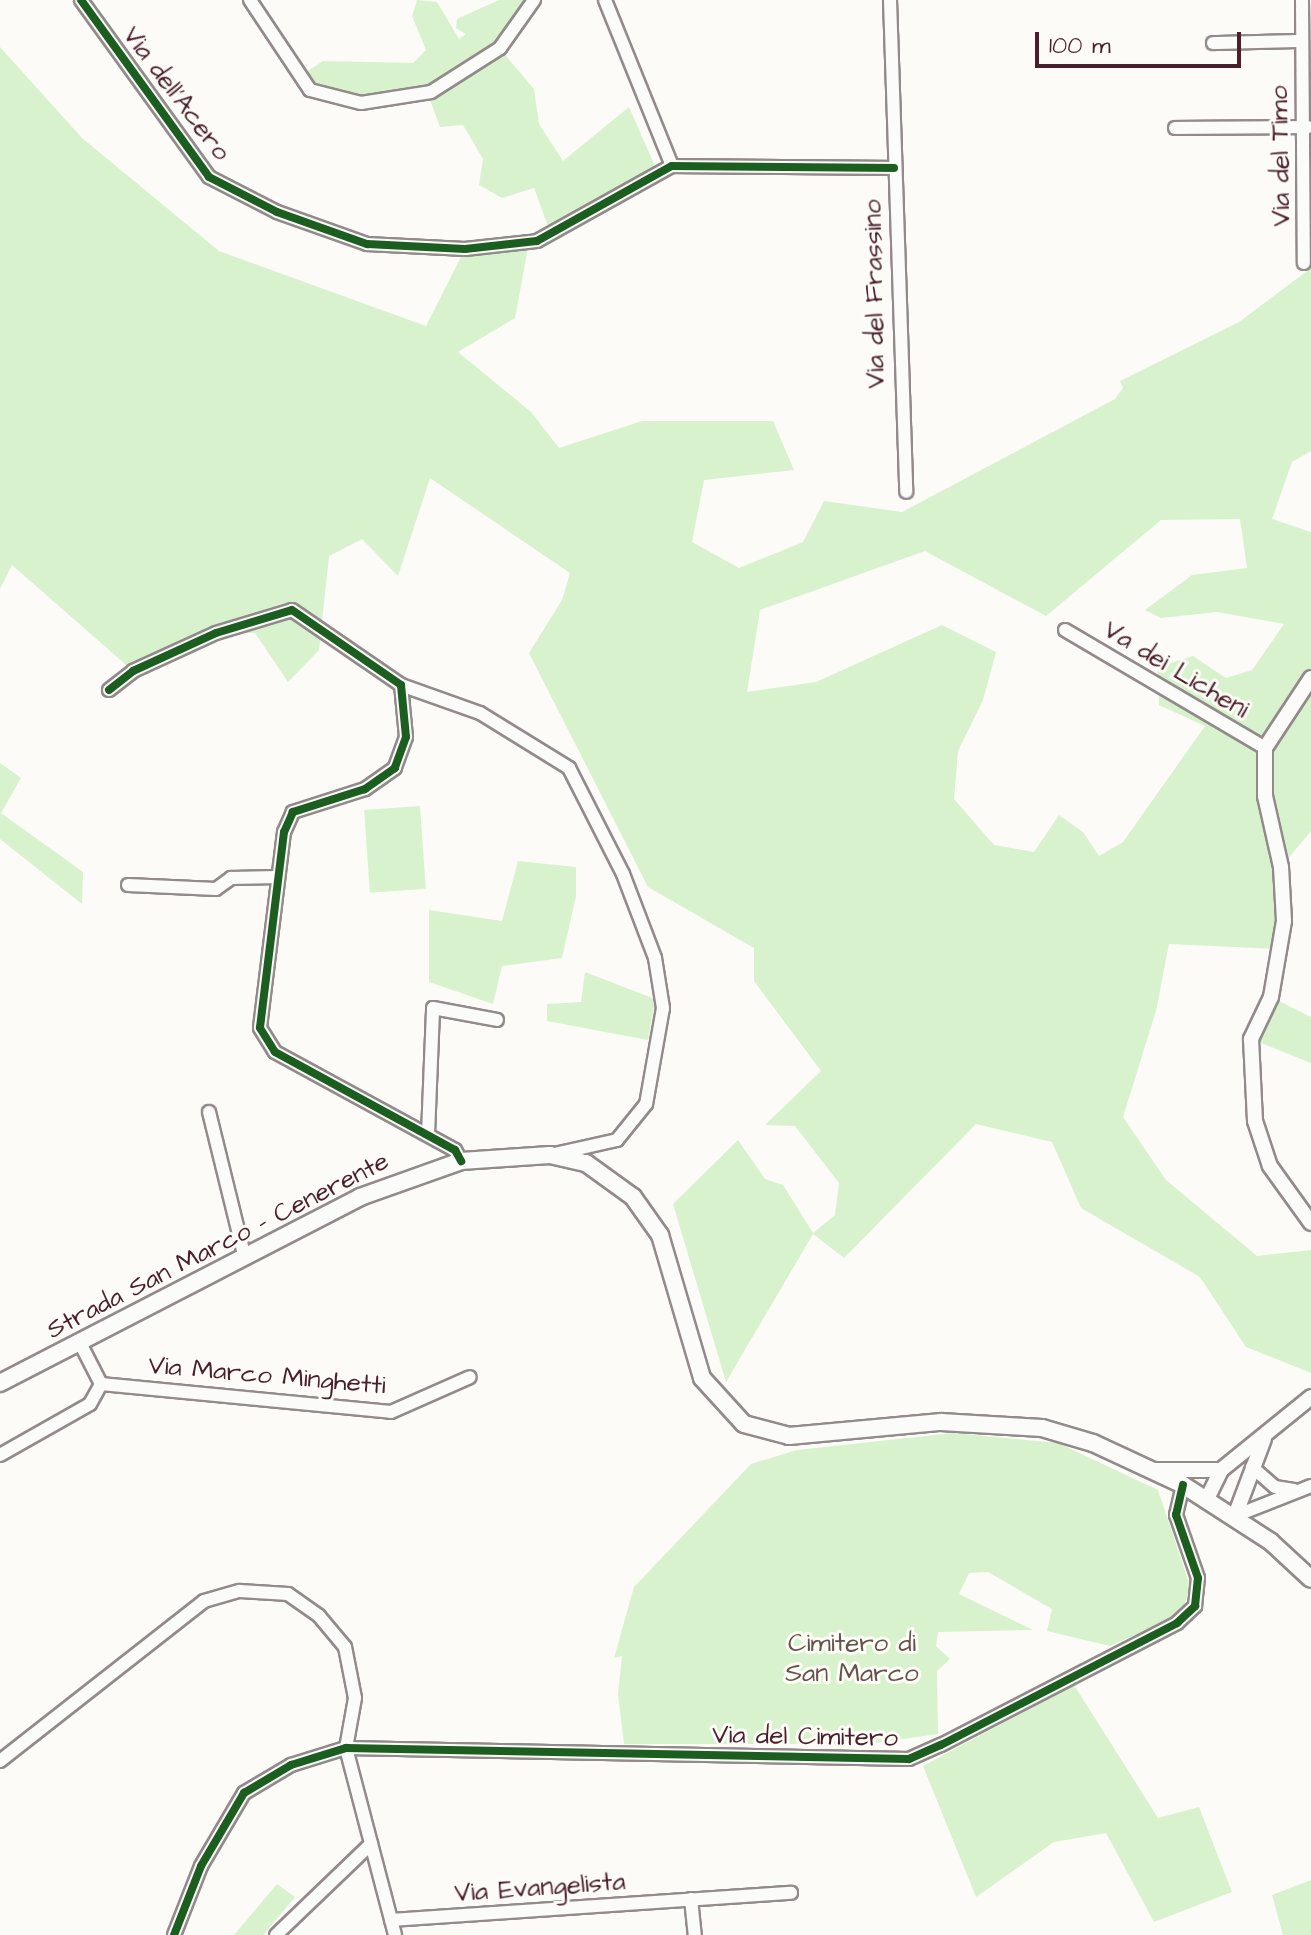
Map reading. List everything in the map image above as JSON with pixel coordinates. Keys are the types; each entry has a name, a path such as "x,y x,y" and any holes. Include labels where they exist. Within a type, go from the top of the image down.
{"main road":[{"name":"Strada San Marco - Cenerente","path":"0,1383 360,1197 461,1161 550,1155 586,1163 633,1197 660,1235 702,1378 744,1424 789,1436 1003,1422 1093,1443 1155,1470 1235,1516 1311,1579"}],"street":[{"name":"Via dell'Acero","path":"81,0 209,177 277,212 367,244 465,249 537,241 672,166 894,168"},
{"path":"250,0 310,90 361,103 431,92 500,48 534,0"},
{"path":"605,0 672,166"},
{"name":"Via del Frassino","path":"890,0 906,492"},
{"name":"Via del Timo","path":"1302,0 1307,127 1304,263"},
{"path":"1213,43 1302,41"},
{"path":"1175,128 1307,127"},
{"path":"109,690 133,671 216,633 292,610 401,685 480,713 569,768 623,874 655,958 663,1008 646,1104 617,1140 550,1155"},
{"name":"Va dei Licheni","path":"1065,630 1265,748"},
{"path":"1311,678 1265,748 1265,796 1281,867 1284,921 1271,997 1251,1039 1255,1121 1275,1175 1311,1223"},
{"path":"401,685 406,737 395,768 365,789 293,812 278,877 263,1040 455,1150 461,1161"},
{"path":"128,885 216,889 231,878 278,877"},
{"path":"428,1135 433,1008 497,1020"},
{"path":"209,1112 244,1255"},
{"path":"0,1455 90,1404 101,1384 79,1341"},
{"name":"Via Marco Minghetti","path":"101,1384 391,1412 470,1377"},
{"path":"1207,1499 1225,1466 1311,1397"},
{"path":"1235,1516 1266,1435"},
{"path":"1155,1470 1252,1467 1275,1487 1294,1490"},
{"name":"Via del Cimitero","path":"174,1935 201,1866 244,1793 291,1765 346,1748 909,1759 1185,1617 1200,1593 1176,1515 1183,1485"},
{"path":"1235,1516 1294,1490 1311,1486"},
{"path":"0,1761 204,1601 240,1591 288,1594 319,1616 345,1647 355,1698 346,1748 395,1935"},
{"path":"276,1935 371,1844"},
{"name":"Via Evangelista","path":"391,1920 791,1893"},
{"path":"691,1899 695,1935"},
{"path":"290,1919 292,1935"}],"green space":[{"path":"417,0 437,2 459,39 466,34 456,28 457,19 499,0 533,0 500,49 534,89 539,124 563,161 629,107 655,166 548,226 534,188 502,198 479,185 483,159 463,125 440,127 427,92 361,103 310,90 300,76 323,61 413,63 426,50 412,16"},
{"path":"0,47 82,138 219,251 426,326 465,249 529,242 515,318 458,352 531,412 559,448 642,421 773,421 794,470 704,480 692,542 739,568 803,542 824,501 902,512 1115,399 1123,388 1120,381 1239,322 1311,268 1311,451 1292,462 1272,519 1311,532 1311,831 1281,867 1279,949 1169,944 1156,1011 1123,1117 1166,1180 1257,1256 1311,1250 1311,1373 1246,1347 1200,1277 1081,1208 1052,1142 976,1124 844,1258 813,1234 726,1382 673,1204 738,1140 765,1179 783,1185 813,1233 835,1215 839,1183 795,1126 765,1125 821,1071 754,981 754,948 648,887 529,653 562,600 570,573 430,478 398,576 362,539 329,556 319,650 288,682 255,633 216,633 133,671 12,565 0,589","holes":["1240,519 1247,568 1192,575 1145,610 1161,618 1217,612 1284,624 1252,670 1226,678 1193,656 1158,667 1159,705 1205,726 1123,842 1099,856 1083,832 1059,815 1034,852 994,845 954,799 958,751 983,700 996,652 942,625 816,682 747,692 760,610 925,551 1046,616 1161,520"]},
{"path":"0,763 21,778 1,813 83,872 82,904 0,839"},
{"path":"420,806 426,889 370,893 364,810"},
{"path":"518,861 576,867 576,896 562,958 502,966 493,1004 429,982 429,910 502,921"},
{"path":"585,972 655,999 648,1040 547,1021 547,1004 581,1002"},
{"path":"1271,997 1311,1017 1311,1063 1251,1039"},
{"name":"Cimitero di San Marco","path":"953,1433 1058,1443 1158,1490 1190,1586 1182,1614 1110,1646 1047,1631 1052,1609 988,1572 969,1573 959,1594 1033,1630 938,1632 936,1646 950,1659 937,1671 938,1734 868,1744 624,1744 618,1694 622,1656 614,1658 634,1587 751,1464 797,1450"},
{"path":"1074,1685 1158,1818 1199,1807 1232,1892 1154,1922 1106,1833 1054,1842 976,1897 923,1766"},
{"path":"1311,1880 1311,1935 1283,1935 1272,1895"},
{"path":"277,1884 295,1897 263,1935 234,1935"}],"cycle path":[{"path":"81,0 209,177 277,212 367,244 465,249 537,241 672,166 894,168"},
{"path":"109,690 133,671 216,633 292,610 401,685 406,737 395,768 365,789 293,812 284,832 260,1028 275,1052 455,1150 461,1161"},
{"path":"174,1935 201,1866 244,1793 291,1765 346,1748 909,1759 941,1745 1177,1623 1195,1606 1198,1578 1176,1515 1183,1485"}]}
